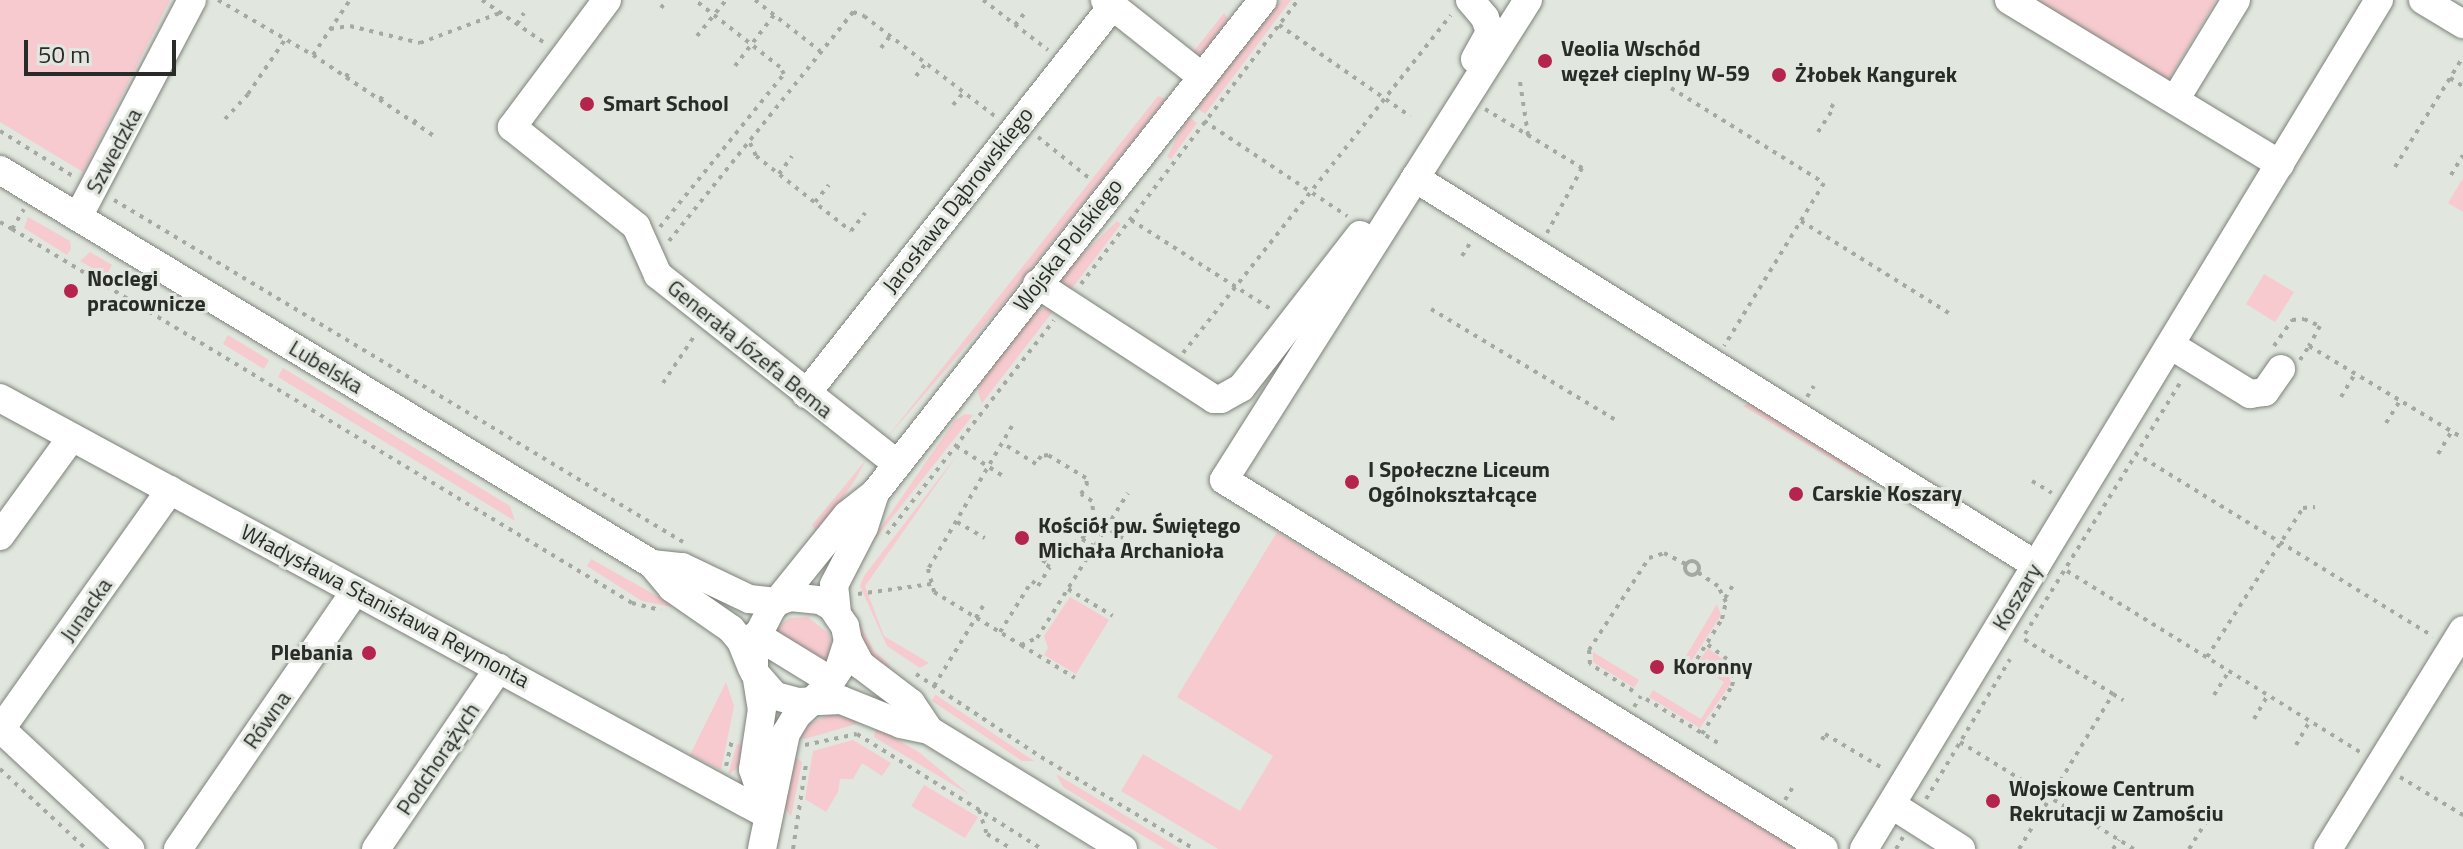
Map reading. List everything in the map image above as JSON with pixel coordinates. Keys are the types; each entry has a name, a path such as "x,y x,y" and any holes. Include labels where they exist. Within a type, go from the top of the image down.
{"street":[{"name":"Szwedzka","path":"78,217 192,0"},
{"path":"564,56 607,0"},
{"name":"Wojska Polskiego","path":"756,635 777,602 847,515 875,493 1263,0"},
{"path":"1528,0 1224,480 1824,849"},
{"path":"2009,0 2280,164"},
{"path":"2175,100 2236,0"},
{"name":"Koszary","path":"1864,849 1903,812 2036,565 2183,353 2280,164 2379,0"},
{"path":"2423,0 2463,24"},
{"path":"1108,3 1202,77"},
{"name":"Jarosława Dąbrowskiego","path":"806,394 1108,3"},
{"path":"1037,284 1214,399 1221,399 1241,388 1366,229 1489,37 1485,18 1463,3"},
{"name":"Generała Józefa Bema","path":"564,56 512,127 636,226 654,254 663,280 897,464"},
{"name":"Lubelska","path":"0,170 652,564 672,588 731,629 741,641 756,676"},
{"path":"1415,178 2036,565"},
{"path":"2183,353 2250,394 2265,392 2282,364"},
{"name":"Władysława Stanisława Reymonta","path":"0,398 768,815"},
{"path":"0,536 72,437"},
{"name":"Junacka","path":"0,728 170,490"},
{"name":"Wojska Polskiego","path":"848,602 834,585 864,527 875,493"},
{"name":"Lubelska","path":"652,564 682,567 742,596 777,602 790,597 848,602"},
{"name":"Równa","path":"178,849 355,591"},
{"path":"762,849 786,733 843,662 848,641 848,602"},
{"path":"756,635 756,676 762,709 753,769 768,815"},
{"path":"756,635 829,699 852,703 901,724 929,730 1123,849"},
{"path":"2328,849 2457,639"},
{"path":"848,641 865,670 911,703 929,730"},
{"name":"Podchorążych","path":"376,849 499,668"},
{"path":"756,676 782,699 821,691"},
{"path":"0,728 130,849"},
{"path":"1903,812 1961,849"}],"path":[{"path":"218,0 286,38 434,136"},
{"path":"313,55 350,0"},
{"path":"482,0 564,56"},
{"path":"661,8 667,0"},
{"path":"650,226 659,228 666,222 784,74 695,0"},
{"path":"697,36 726,0"},
{"path":"755,0 820,51"},
{"path":"983,0 1056,55"},
{"path":"883,539 1298,0"},
{"path":"1169,370 1463,3"},
{"path":"654,254 853,12 860,13 1001,120"},
{"path":"330,29 350,26 420,43 500,13"},
{"path":"517,24 524,13"},
{"path":"1015,25 1024,14"},
{"path":"735,66 774,15"},
{"path":"1279,25 1410,116"},
{"path":"881,48 890,36"},
{"path":"225,119 248,94 286,38"},
{"path":"2395,167 2463,57"},
{"path":"916,76 926,63"},
{"path":"346,77 350,69"},
{"path":"2450,78 2463,86"},
{"path":"1520,82 1528,135"},
{"path":"1671,88 1719,122 1824,183 1719,355"},
{"path":"380,100 385,92"},
{"path":"953,105 964,92"},
{"path":"1675,99 1678,93"},
{"path":"1466,98 1582,168 1540,246"},
{"path":"1818,132 1834,107 1826,102"},
{"path":"414,123 419,116"},
{"path":"1205,121 1366,229"},
{"path":"0,131 78,179"},
{"path":"1030,131 1089,178"},
{"path":"1745,143 1749,137"},
{"path":"750,141 756,156 851,231 865,213"},
{"path":"2451,175 2463,155"},
{"path":"779,174 792,156"},
{"path":"47,172 52,163"},
{"path":"815,202 829,185"},
{"path":"105,195 689,545"},
{"path":"12,229 22,213"},
{"path":"1131,220 1292,323"},
{"path":"1801,221 1949,313"},
{"path":"0,222 632,603 668,612"},
{"path":"1431,309 1614,419"},
{"path":"2304,319 2320,326 2309,346 2282,364 2292,320 2304,319"},
{"path":"2309,346 2463,438"},
{"path":"1903,812 1960,742 2066,570 2135,453 2183,353"},
{"path":"2341,397 2355,374"},
{"path":"2386,423 2400,401"},
{"path":"1012,426 928,569 931,584 934,592 1075,678"},
{"path":"2438,454 2452,431"},
{"path":"1000,632 1032,581 1038,586 1050,567 1043,563 1056,542 1064,547 1082,539 1094,520 1092,501 1081,494 1087,485 1086,478 1048,455 1041,456 1036,464 1003,443"},
{"path":"956,446 1006,478"},
{"path":"2135,453 2281,543 2457,639"},
{"path":"2032,481 2052,493"},
{"path":"1021,645 1037,638 1128,493"},
{"path":"2207,657 2303,508 2315,507"},
{"path":"1094,520 1150,555"},
{"path":"957,522 985,538"},
{"path":"1082,539 1095,547"},
{"path":"1633,691 1590,664 1589,650 1649,558 1664,553 1686,564 1695,562 1701,554"},
{"path":"1695,562 1697,572 1718,586 1725,598 1725,613 1697,659"},
{"path":"1686,564 1689,574 1697,572"},
{"path":"2066,570 2463,815"},
{"path":"848,602 931,584"},
{"path":"1725,598 1733,585"},
{"path":"848,602 853,587"},
{"path":"1068,589 1113,616"},
{"path":"934,686 983,606"},
{"path":"2022,638 2123,700"},
{"path":"1702,734 1734,682 1727,659 1706,643"},
{"path":"911,671 1041,757 1194,849"},
{"path":"2214,695 2229,671"},
{"path":"2019,849 2113,694"},
{"path":"2254,719 2268,695"},
{"path":"1646,699 1718,743"},
{"path":"2296,745 2310,721"},
{"path":"796,744 807,745 857,734 1042,849"},
{"path":"1822,740 1825,734 1884,769"},
{"path":"1960,742 2134,849"},
{"path":"793,849 807,745"},
{"path":"0,769 86,849"},
{"path":"978,808 987,834 1012,849"},
{"path":"2189,849 2209,817"},
{"path":"2113,849 2119,840"}],"shaded area":[{"path":"0,0 170,0 83,172 0,122"},
{"path":"1281,0 1291,0 1205,114 1196,107"},
{"path":"2028,0 2216,0 2166,84"},
{"path":"1224,13 1229,20 1205,51 1190,56"},
{"path":"1158,96 1166,99 1005,301 885,440"},
{"path":"1188,116 1197,123 1171,159 1167,157"},
{"path":"2463,178 2463,212 2448,203"},
{"path":"28,217 70,241 71,249 67,255 24,228"},
{"path":"1117,221 1121,224 1067,295 1060,284 1062,274"},
{"path":"90,252 112,265 106,276 80,261"},
{"path":"2264,274 2294,292 2275,322 2246,304"},
{"path":"1040,309 1054,310 982,403 978,393 980,384 1027,318"},
{"path":"228,335 269,360 264,369 223,344"},
{"path":"283,368 510,506 515,521 278,377"},
{"path":"1752,401 1862,472 1861,477 1743,406"},
{"path":"965,414 973,415 857,562 955,420"},
{"path":"958,454 865,586 884,636 929,663 920,668 887,646 860,586 864,576"},
{"path":"866,460 855,480 818,534 812,525"},
{"path":"1277,532 1799,849 1218,849 1121,791 1143,754 1240,811 1273,756 1177,697"},
{"path":"591,559 673,605 642,601 587,566"},
{"path":"1070,597 1109,620 1076,674 1044,655 1048,648 1044,636"},
{"path":"847,598 874,651 890,665 887,673 866,650"},
{"path":"1717,604 1721,615 1692,660 1686,656"},
{"path":"808,617 829,634 832,652 825,670 769,636 789,618"},
{"path":"1708,648 1726,662 1731,683 1700,728 1649,697 1653,690 1701,719 1724,682 1697,664"},
{"path":"1593,652 1639,680 1634,688 1593,662"},
{"path":"726,682 734,706 721,770 690,755"},
{"path":"935,695 1034,761 1022,761 932,701"},
{"path":"834,713 857,718 856,724 805,739 799,737 810,723"},
{"path":"876,727 920,753 970,795 874,737"},
{"path":"853,740 891,763 882,776 862,763 853,779 840,779 838,792 826,812 805,799 813,751"},
{"path":"737,744 745,746 740,766 728,775"},
{"path":"794,756 802,762 791,817 784,806"},
{"path":"1056,774 1181,849 1165,849 1063,787"},
{"path":"924,785 978,817 965,838 911,806"}],"place":[{"name":"Veolia Wschód węzeł cieplny W-59","path":"1545,61"},
{"name":"Żłobek Kangurek","path":"1779,75"},
{"name":"Smart School","path":"587,104"},
{"name":"Noclegi pracownicze","path":"71,291"},
{"name":"I Społeczne Liceum Ogólnokształcące","path":"1352,482"},
{"name":"Carskie Koszary","path":"1796,494"},
{"name":"Kościół pw. Świętego Michała Archanioła","path":"1022,538"},
{"name":"Plebania","path":"369,653"},
{"name":"Koronny","path":"1657,667"},
{"name":"Wojskowe Centrum Rekrutacji w Zamościu","path":"1993,801"}]}
